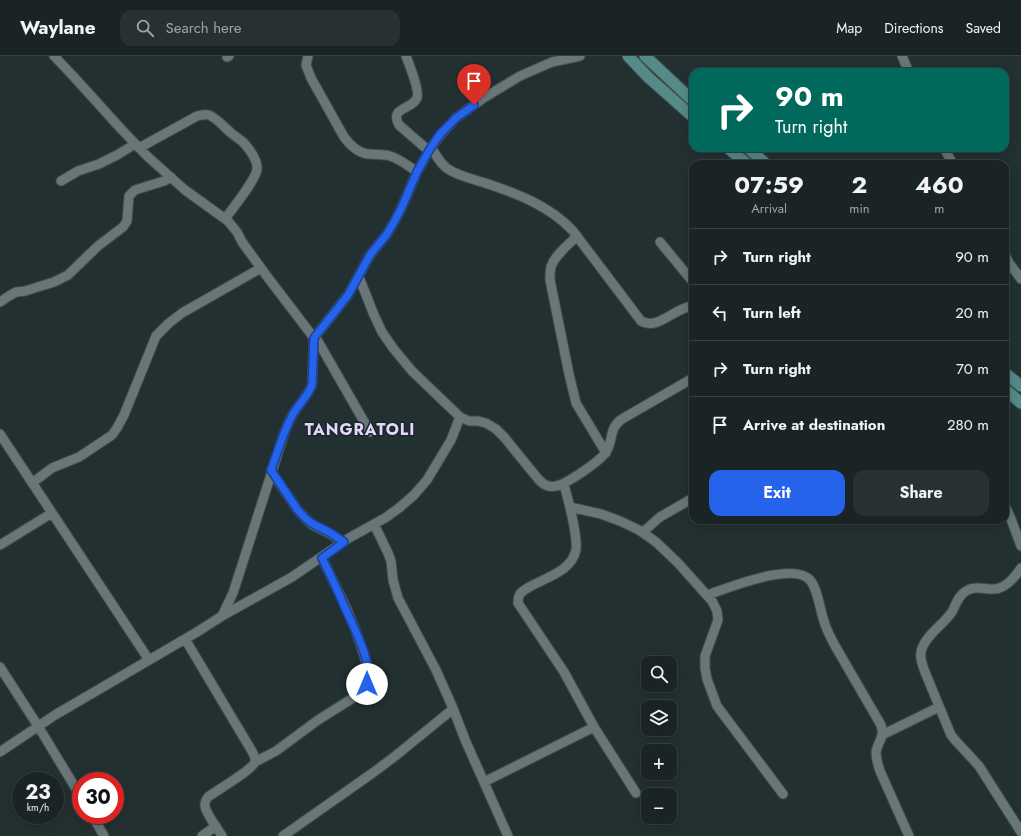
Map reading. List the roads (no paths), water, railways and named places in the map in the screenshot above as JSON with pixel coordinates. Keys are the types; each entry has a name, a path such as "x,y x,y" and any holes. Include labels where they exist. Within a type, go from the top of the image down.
{"main road":[{"path":"628,56 648,77 689,114"},
{"path":"645,56 689,97"},
{"path":"733,152 742,160"},
{"path":"752,152 762,160"},
{"path":"1009,376 1021,386"},
{"path":"1009,392 1021,403"}],"street":[{"path":"54,56 137,146 185,190 228,221 261,268 315,337 370,432"},
{"path":"308,56 306,65 311,78 349,143 360,152 396,158 417,172"},
{"path":"406,56 418,94 415,102 398,113 396,120 399,125 430,149 447,169 508,191 534,203 565,223 577,236 641,321 646,324 652,324 683,308 689,307"},
{"path":"222,616 233,593 271,470 288,424 295,411 310,392 312,385 315,337 348,295 370,255 387,234 401,209 417,172 430,149 440,134 456,118 482,99 520,76 552,62 580,56"},
{"path":"902,56 907,68"},
{"path":"60,181 78,171 100,164 197,116 202,114 208,115 216,119 244,143 255,160 257,167 257,172 252,181 225,219"},
{"path":"0,302 16,292 25,291 54,282 68,274 98,246 123,227 128,220 129,196 131,193 135,190 164,181 171,177"},
{"path":"577,236 552,262 550,269 550,280 572,392 576,403 606,452"},
{"path":"660,242 689,277"},
{"path":"1009,262 1021,279"},
{"path":"32,483 52,468 84,454 112,435 118,428 156,336 160,331 182,313 261,268"},
{"path":"359,277 382,332 412,371 460,417 469,421 486,423 496,428 543,484 550,487 564,484 591,465 606,452 617,422 689,380"},
{"path":"0,752 55,715 222,616 292,577 344,542 399,508 414,495 427,480 451,440 460,417"},
{"path":"0,434 149,660"},
{"path":"271,470 297,509 305,518 344,542"},
{"path":"564,484 576,540 574,556 562,570 521,593 518,598 518,603 564,672 594,727 636,793"},
{"path":"642,532 660,517 689,500"},
{"path":"570,507 601,514 620,521 642,532 656,542 678,563 712,601 717,611 718,620 704,656 707,679 717,706 783,794"},
{"path":"0,545 52,513"},
{"path":"1009,515 1021,546"},
{"path":"374,524 388,553 398,598 436,670 508,836"},
{"path":"222,836 204,806 208,797 249,769 255,762 276,751 318,720 361,693 367,684 369,678 367,666 358,635 322,558"},
{"path":"1021,568 1012,579 998,589 992,590 980,587 967,590 957,601 948,617 928,638 922,648 920,656 951,735 980,766 1021,832"},
{"path":"707,596 745,582 772,575 792,573 801,575 810,580 814,586 823,621 834,644 881,725 883,731 876,754 877,762 909,836"},
{"path":"185,639 253,753 255,762"},
{"path":"0,667 72,782"},
{"path":"882,736 940,707"},
{"path":"283,836 374,772 453,709"},
{"path":"484,782 594,727"},
{"path":"97,824 104,836"},
{"path":"202,836 216,826"}],"district":[{"name":"TANGRATOLI","path":"360,429"}]}
